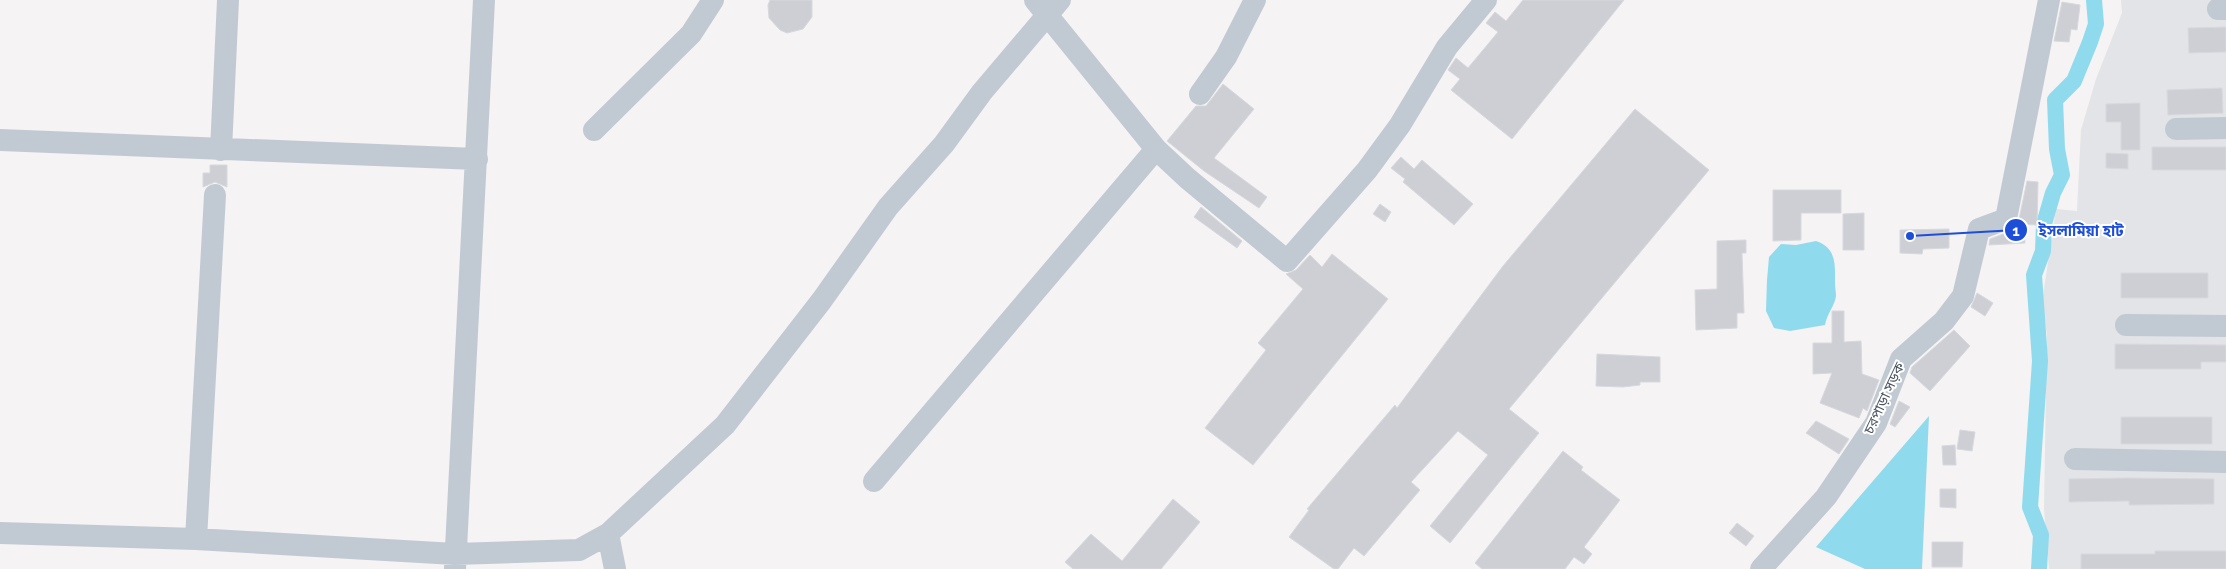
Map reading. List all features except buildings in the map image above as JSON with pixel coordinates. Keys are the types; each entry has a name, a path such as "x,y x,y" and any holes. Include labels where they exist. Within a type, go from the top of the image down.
{"street":[{"path":"221,150 228,0"},
{"path":"455,561 484,0"},
{"path":"594,130 691,34 713,0"},
{"path":"1200,94 1226,58 1254,0"},
{"path":"0,533 196,539 455,561 579,550 608,534 725,424 822,300 888,207 944,144 1047,5 1156,149 1187,178 1287,261 1367,170 1400,125 1447,47 1486,0"},
{"name":"চরপাড়া সড়ক","path":"1761,569 1826,497 1876,423 1901,359 1944,321 1963,296 1979,229 2006,219 2048,0"},
{"path":"2176,129 2226,128"},
{"path":"0,140 477,160"},
{"path":"874,481 1156,149"},
{"path":"196,539 214,195"},
{"path":"2126,325 2226,326"},
{"path":"2075,459 2226,462"},
{"path":"608,534 615,569"}],"shaded area":[{"path":"2121,0 2226,0 2226,569 2049,569 2044,509 2047,335 2042,302 2056,209 2077,211 2081,130 2096,79 2122,13"}],"water":[{"path":"1816,241 1828,248 1835,264 1836,296 1825,325 1790,331 1774,328 1766,311 1769,257 1781,244 1796,245"},
{"path":"1929,416 1922,569 1865,569 1816,547"}],"waterway":[{"path":"2039,569 2041,535 2030,507 2040,361 2034,275 2043,251 2044,224 2053,193 2062,175 2057,149 2055,100 2074,81 2090,42 2096,24 2094,0"}],"place":[{"name":"ইসলামিয়া হাট","path":"1910,236"}]}
